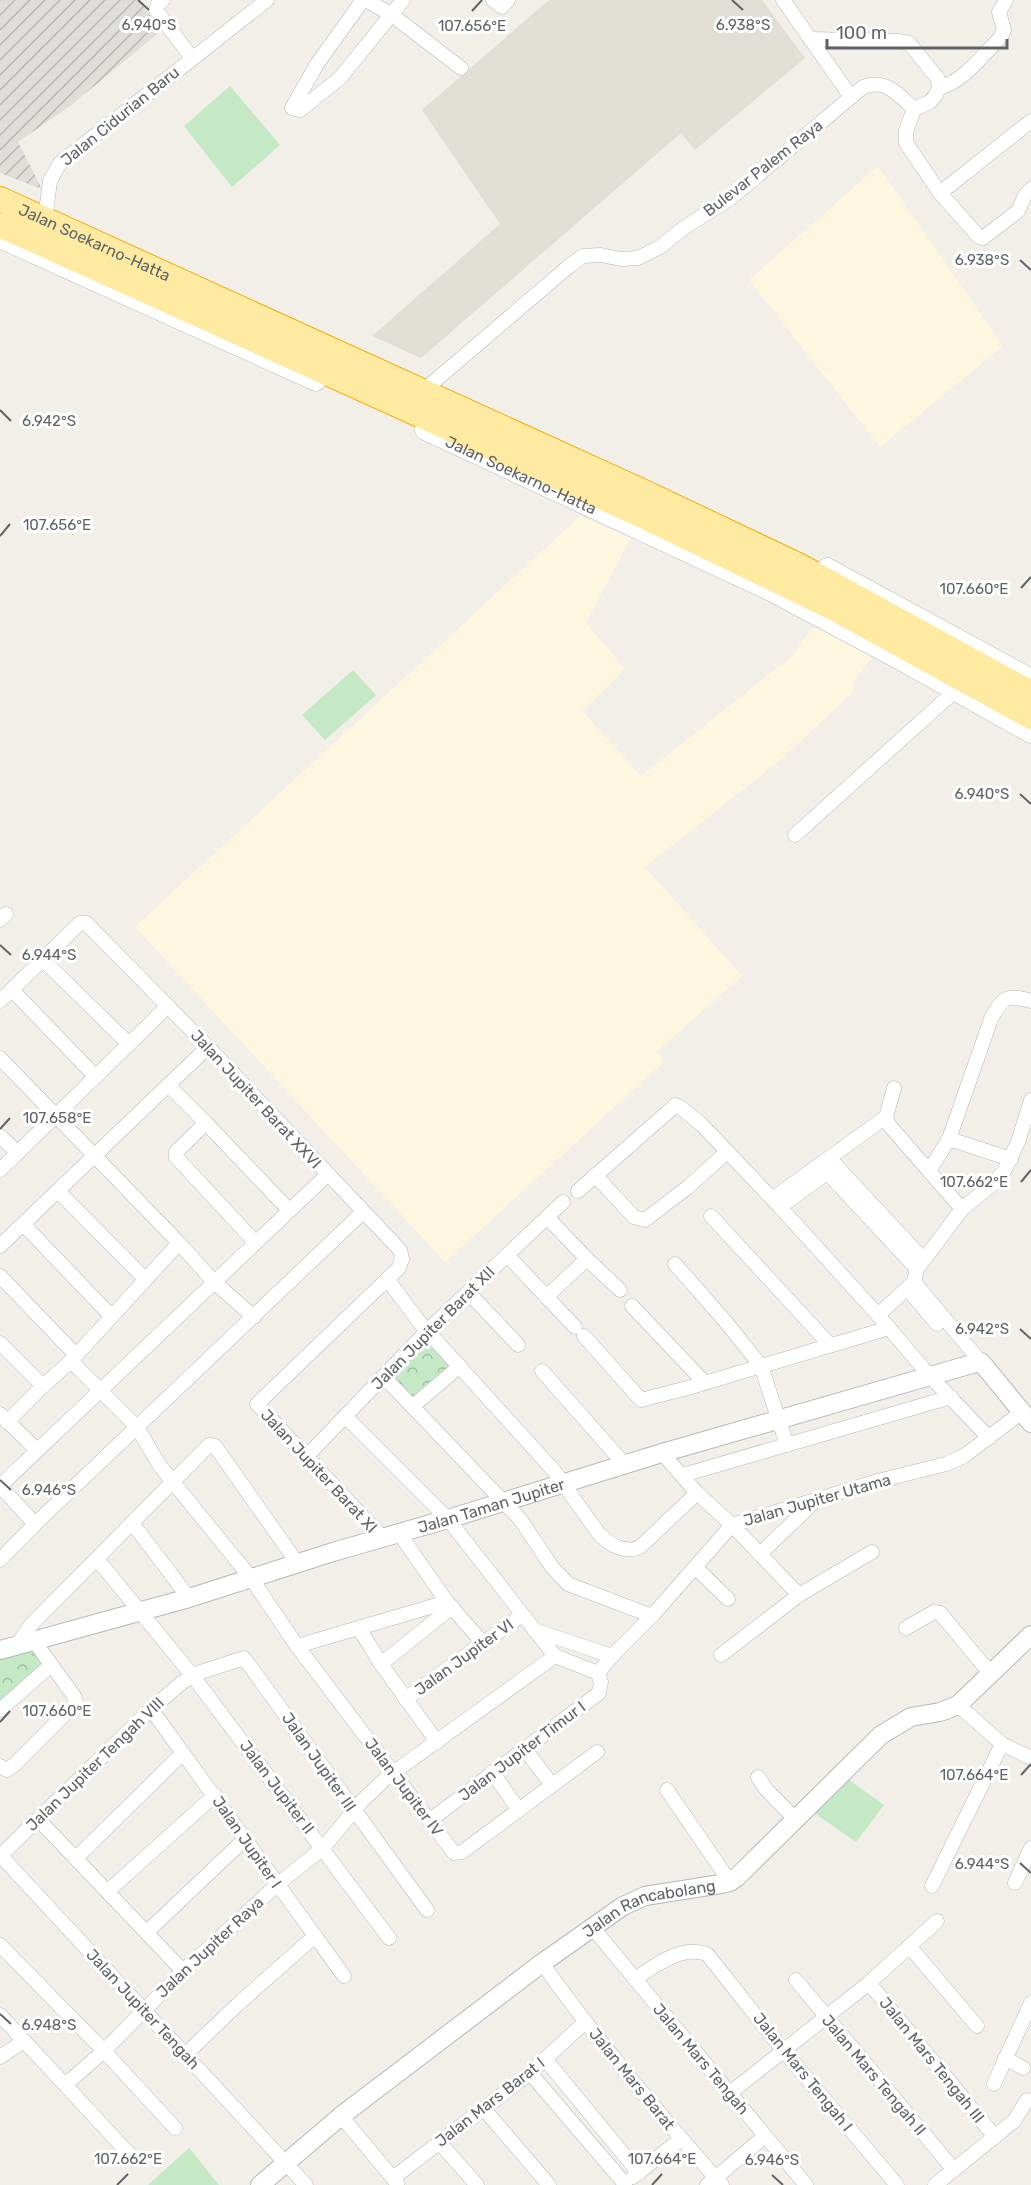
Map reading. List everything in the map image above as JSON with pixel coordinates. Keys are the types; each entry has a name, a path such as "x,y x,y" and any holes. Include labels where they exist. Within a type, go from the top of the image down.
{"highway":[{"name":"Jalan Soekarno-Hatta","path":"0,199 248,307 801,566 1031,693"},
{"name":"Jalan Soekarno-Hatta","path":"2,234 38,242 624,507 835,609 1031,717"},
{"path":"345,380 375,407"},
{"path":"658,490 682,511"}],"main road":[{"name":"Jalan Soekarno-Hatta","path":"0,190 248,307 430,385 794,552 862,586 1031,679"},
{"name":"Jalan Soekarno-Hatta","path":"2,234 769,590 1031,733"}],"street":[{"name":"Jalan Cidurian Baru","path":"163,0 158,4 156,10 192,58"},
{"name":"Jalan Cidurian Baru","path":"46,212 50,181 60,163 267,0"},
{"path":"403,0 392,15 340,78 300,110 292,108 317,64 364,0 392,15 461,68"},
{"path":"493,0 502,7 508,0"},
{"path":"783,0 851,97"},
{"path":"939,87 948,86 958,80 1001,36 1004,30 999,12 1006,0"},
{"path":"810,39 909,43 938,79 939,87 930,102 914,109 906,131 906,143 939,193 979,237 983,238 1018,211 1025,195 1031,189"},
{"path":"317,64 340,78"},
{"name":"Bulevar Palem Raya","path":"430,385 568,267 584,256 638,258 660,247 685,227 731,198 863,87 881,84 892,89 914,109"},
{"path":"939,193 1031,121"},
{"path":"795,835 955,690"},
{"name":"Jalan Jupiter Barat XXVI","path":"43,960 80,923 86,923 208,1047 400,1250 402,1259 399,1268 388,1280 257,1404"},
{"path":"0,1001 43,960 129,1044"},
{"path":"12,990 96,1077"},
{"path":"929,1171 949,1139 991,1019 999,1005 1006,998 1014,996 1031,1001"},
{"path":"0,1170 168,1006"},
{"path":"0,1246 208,1047"},
{"path":"0,1058 214,1282 254,1317"},
{"path":"169,1086 290,1210"},
{"path":"776,1203 887,1121 894,1088"},
{"path":"578,1191 675,1105 680,1107 702,1125 776,1203 878,1315 929,1376 989,1438"},
{"path":"878,1315 915,1275 962,1209 994,1184 1004,1171 1011,1159 1030,1107"},
{"path":"887,1121 962,1209"},
{"path":"206,1123 176,1152 176,1157 255,1242"},
{"path":"0,1136 18,1153"},
{"path":"949,1139 1011,1159"},
{"path":"595,1175 634,1217 645,1220 727,1152"},
{"path":"828,1166 915,1275 977,1363 1023,1417 1031,1437"},
{"path":"35,1524 0,1486 36,1449 327,1174"},
{"path":"58,1191 145,1280"},
{"name":"Jalan Jupiter Barat XII","path":"306,1457 427,1330 563,1202"},
{"path":"0,1560 363,1212"},
{"path":"711,1216 830,1345"},
{"path":"547,1217 618,1288"},
{"path":"24,1225 111,1316"},
{"path":"36,1449 4,1418 43,1386 73,1357 179,1243"},
{"path":"507,1255 580,1331 639,1399 705,1383 889,1328"},
{"path":"546,1297 587,1259"},
{"path":"675,1264 761,1366 787,1445"},
{"name":"Jalan Jupiter IV","path":"0,1276 135,1429 160,1466 251,1578 297,1646 454,1853 458,1853 519,1810 597,1752"},
{"path":"388,1280 427,1330 555,1472 607,1542 626,1550 640,1547 697,1493"},
{"path":"468,1292 518,1345"},
{"path":"632,1306 705,1383"},
{"path":"0,1343 43,1386"},
{"name":"Jalan Taman Jupiter","path":"8,1648 189,1598 390,1535 626,1466 662,1453 977,1363"},
{"path":"413,1406 460,1366"},
{"path":"542,1371 626,1466"},
{"path":"384,1377 504,1502 520,1520 552,1567 568,1584 652,1616"},
{"path":"683,1475 951,1397"},
{"name":"Jalan Jupiter Barat XI","path":"257,1404 306,1457 390,1535 483,1643"},
{"path":"346,1417 448,1519 555,1656 598,1673"},
{"name":"Jalan Jupiter Utama","path":"598,1673 732,1525 946,1464 964,1456 1023,1417"},
{"path":"8,1648 209,1445 215,1446 298,1564"},
{"path":"662,1453 697,1493 732,1525 799,1595"},
{"path":"760,1554 816,1500"},
{"path":"133,1524 189,1598"},
{"path":"721,1655 799,1595 872,1552"},
{"name":"Jalan Jupiter II","path":"97,1559 192,1675 389,1938"},
{"path":"695,1567 728,1599"},
{"path":"297,1646 449,1604"},
{"path":"381,1664 449,1604"},
{"path":"906,1628 934,1612 940,1613 990,1673"},
{"name":"Jalan Jupiter VI","path":"405,1699 522,1615"},
{"path":"359,1628 381,1664 436,1742"},
{"path":"533,1630 612,1656"},
{"name":"Jalan Rancabolang","path":"260,2185 341,2116 632,1900 730,1882 888,1730 911,1717 940,1712 958,1705 1031,1635"},
{"path":"0,1766 7,1770 14,1766 76,1703 74,1696 34,1641"},
{"name":"Jalan Jupiter Raya","path":"65,2085 104,2051 183,1971 278,1884 322,1848 354,1812 365,1807 389,1783 394,1774 555,1656"},
{"name":"Jalan Jupiter III","path":"192,1675 247,1659 354,1812 427,1910"},
{"path":"0,1710 51,1665"},
{"name":"Jalan Jupiter Timur I","path":"429,1821 599,1693 601,1682 598,1673"},
{"name":"Jalan Jupiter Tengah VIII","path":"0,1856 151,1709 192,1675"},
{"path":"958,1705 1002,1744 1031,1758"},
{"name":"Jalan Jupiter I","path":"151,1709 344,1976"},
{"path":"932,1886 1002,1744"},
{"path":"525,1749 552,1785"},
{"path":"76,1858 182,1754"},
{"path":"492,1772 519,1810"},
{"path":"758,1777 766,1790 796,1820"},
{"path":"667,1790 730,1882"},
{"path":"108,1891 215,1795"},
{"path":"38,1819 183,1971"},
{"path":"147,1932 245,1839"},
{"path":"1015,1883 1031,1848"},
{"name":"Jalan Jupiter Tengah","path":"0,1856 145,2009 306,2185"},
{"path":"729,2093 869,1983 937,1921"},
{"name":"Jalan Mars Tengah","path":"594,1930 806,2185"},
{"path":"186,2054 315,1936"},
{"path":"0,1945 104,2051 175,2128"},
{"path":"909,1946 977,2026"},
{"name":"Jalan Mars Tengah I","path":"635,1979 670,1957 702,1952 711,1958 783,2050 897,2185"},
{"name":"Jalan Mars Barat","path":"544,1967 585,2022 715,2182"},
{"name":"Jalan Mars Tengah II","path":"796,1980 954,2170"},
{"name":"Jalan Mars Tengah III","path":"869,1983 994,2137"},
{"path":"994,2084 1030,2009"},
{"path":"0,2015 132,2157"},
{"name":"Jalan Mars Barat I","path":"396,2182 439,2142 530,2073 585,2022"},
{"path":"0,2057 24,2041"},
{"path":"1005,2058 1023,2068"},
{"path":"545,2059 639,2173"},
{"path":"530,2073 624,2185 681,2139"},
{"path":"935,2185 1014,2121 1027,2100"},
{"path":"483,2108 549,2185"},
{"path":"341,2116 396,2182"},
{"path":"715,2182 765,2136"},
{"path":"439,2142 477,2185"}],"shaded area":[{"path":"0,0 139,0 161,31 70,106 18,142 42,189 0,173"},
{"path":"549,0 762,0 805,58 695,150 681,133 421,358 372,336 500,224 422,110"},
{"path":"878,166 1003,346 880,447 749,280"},
{"path":"580,516 631,538 586,623 625,669 582,711 641,776 792,656 813,626 873,656 855,679 852,693 778,762 645,867 742,976 657,1051 664,1062 445,1262 135,927"}],"green space":[{"path":"230,86 280,145 232,187 184,126"},
{"path":"353,670 376,695 325,740 302,715"},
{"path":"426,1338 452,1366 413,1402 389,1378"},
{"path":"32,1646 43,1663 0,1702 0,1655"},
{"path":"845,1777 884,1805 856,1842 813,1812"},
{"path":"189,2148 219,2185 148,2185"}]}
